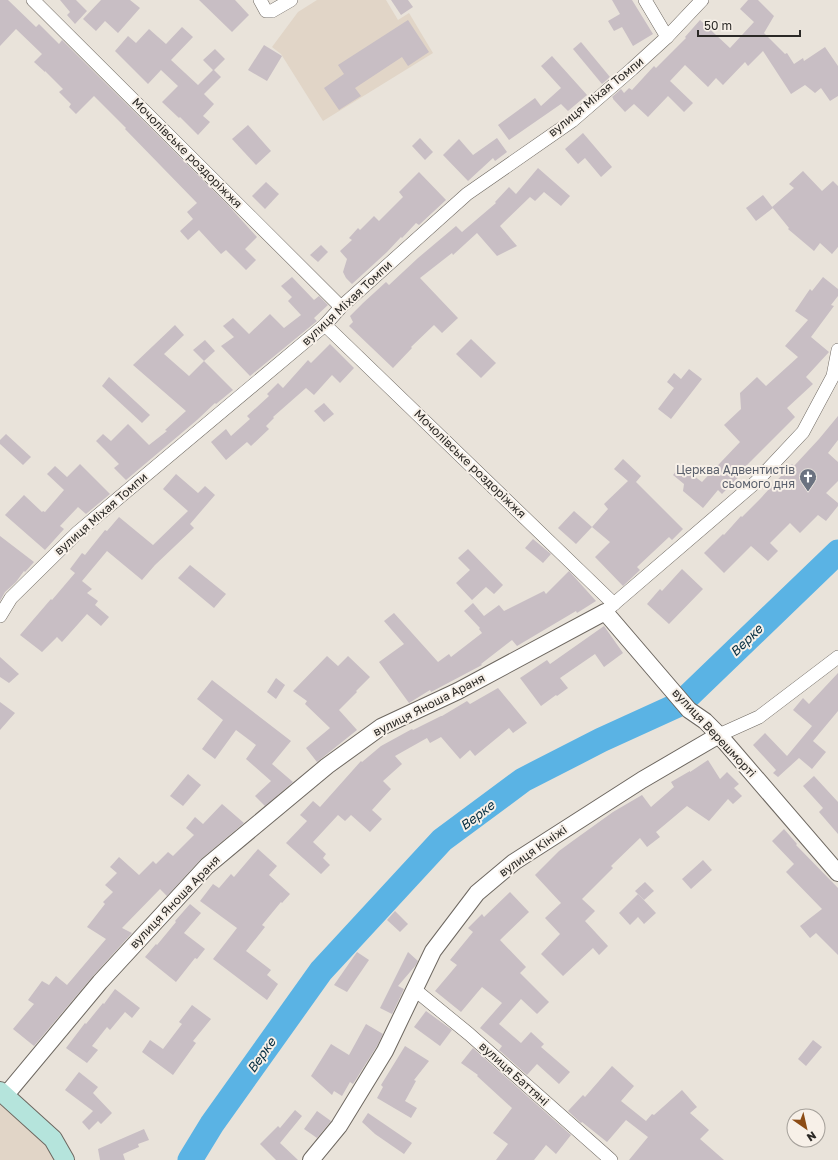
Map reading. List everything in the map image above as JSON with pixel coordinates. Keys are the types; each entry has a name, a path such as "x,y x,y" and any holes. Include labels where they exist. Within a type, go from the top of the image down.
{"main road":[{"path":"3,1093 53,1139 65,1160"}],"street":[{"name":"Мочолівське роздоріжжя","path":"33,0 341,307"},
{"path":"260,0 266,11 272,11 291,0"},
{"path":"646,0 667,37"},
{"name":"вулиця Міхая Томпи","path":"0,616 11,598 78,532 325,325 341,307 467,194 572,121 667,37 702,0"},
{"name":"Мочолівське роздоріжжя","path":"325,325 609,608"},
{"name":"вулиця Яноша Араня","path":"3,1093 100,982 207,866 327,766 381,727 458,691 609,608 756,482 803,432 833,376 838,350"},
{"name":"вулиця Верешморті","path":"609,608 689,710 705,721 719,735 838,873"},
{"name":"вулиця Кініжі","path":"311,1160 339,1126 385,1050 433,951 477,893 514,862 642,780 719,735 759,717 838,657"},
{"name":"вулиця Баттяні","path":"414,989 469,1034 611,1160"}],"shaded area":[{"path":"317,0 386,0 398,20 409,13 433,53 323,121 281,54 272,47 298,12"},
{"path":"0,1103 45,1144 55,1160 0,1160"}],"building":[{"path":"0,0 8,0 36,27 39,24 59,44 62,40 227,204 257,237 245,249 256,260 246,270 226,250 221,254 199,230 188,240 180,231 193,219 187,212 197,203 94,96 76,114 69,107 71,104 59,92 63,89 34,62 42,54 16,29 0,46"},
{"path":"60,0 76,0 87,11 75,24 67,15 70,12"},
{"path":"101,0 130,0 140,8 118,33 105,21 96,31 83,19"},
{"path":"199,0 235,0 249,15 232,32"},
{"path":"391,0 408,0 413,7 401,15"},
{"path":"612,0 632,0 653,34 633,46 622,27 614,31 608,21 620,14"},
{"path":"748,0 758,0 774,16 764,33 785,54 787,53 794,64 803,58 804,61 825,47 838,66 838,96 830,101 821,88 815,93 805,85 791,94 763,51 748,66 745,62 723,85 716,78 708,87 685,65 670,81 693,103 684,112 668,96 648,117 634,104 625,112 613,99 612,97 621,89 624,93 629,88 632,90 654,66 656,68 686,38 685,37 700,20 730,48 754,22 740,9"},
{"path":"408,20 429,52 408,66 402,57 355,88 361,96 339,110 324,88 344,74 338,65"},
{"path":"182,27 193,37 171,60 198,85 213,70 203,60 215,49 225,59 214,70 221,77 204,94 214,104 203,116 210,122 198,135 162,102 178,86 161,70 148,84 115,51 128,36 136,43 149,29 166,44"},
{"path":"581,42 610,77 602,84 573,49"},
{"path":"264,45 282,56 267,81 248,70"},
{"path":"552,56 587,95 568,111 561,104 509,140 498,125 535,98 541,106 561,88 541,66"},
{"path":"248,125 271,151 256,165 232,139"},
{"path":"583,133 612,167 601,177 585,158 578,164 565,149"},
{"path":"420,138 433,152 425,160 412,146"},
{"path":"497,138 507,152 495,161 493,158 468,181 443,155 459,139 473,155"},
{"path":"538,168 570,196 561,206 544,192 535,201 530,197 500,226 517,246 497,256 477,233 453,255 452,253 420,278 458,318 442,333 434,325 411,347 412,348 393,368 349,326 353,322 350,316 386,282 389,285 456,226 462,232 496,203 495,202 509,187 516,194"},
{"path":"803,171 822,191 833,181 838,186 838,247 832,254 820,243 814,251 788,229 789,228 772,207 794,188 789,184"},
{"path":"419,172 446,200 419,225 416,223 352,284 343,272 347,259 340,251 352,240 349,238 358,228 360,230 374,216 379,221 403,197 399,192"},
{"path":"266,182 279,194 265,209 252,196"},
{"path":"763,195 773,208 756,221 746,208"},
{"path":"321,245 328,252 318,262 310,255"},
{"path":"292,277 314,300 319,296 328,305 314,318 317,321 250,376 221,346 234,337 223,326 233,318 249,334 270,314 284,328 301,315 288,301 292,297 281,286"},
{"path":"823,277 838,289 838,296 831,305 834,306 811,337 829,352 806,377 813,384 787,408 795,417 746,466 748,467 722,494 718,490 703,508 683,491 684,484 673,475 681,466 702,482 740,442 724,425 741,409 740,393 757,377 766,386 798,357 785,346 808,320 795,311 810,289 812,291"},
{"path":"175,325 184,335 164,354 189,376 204,361 233,390 216,404 215,403 126,480 114,468 119,464 96,441 103,434 111,441 128,424 149,445 167,431 165,430 186,411 133,365"},
{"path":"471,339 496,363 481,378 456,354"},
{"path":"205,340 215,351 204,361 193,350"},
{"path":"330,344 354,368 340,383 332,375 314,395 306,388 273,417 274,418 266,426 269,429 251,446 247,442 226,460 211,442 226,429 231,436 250,419 247,416 269,396 267,394 278,383 283,388 308,360 311,363"},
{"path":"689,369 702,379 671,419 658,409 674,388 667,382 674,373 681,379"},
{"path":"109,377 150,415 142,423 102,386"},
{"path":"324,403 334,414 324,422 314,411"},
{"path":"838,416 838,440 828,453 838,462 838,481 826,493 838,503 838,506 826,521 818,515 800,533 790,523 770,543 778,551 768,561 751,546 724,573 704,553 760,499 792,464 794,466"},
{"path":"6,434 31,457 23,465 0,444 0,440"},
{"path":"623,459 641,476 636,482 683,529 672,540 669,537 637,567 640,570 623,586 595,557 610,542 592,527 608,509 604,504 628,481 614,469"},
{"path":"80,464 110,494 86,514 78,507 60,526 64,529 45,550 5,515 24,495 42,512 45,512 64,490 47,474 55,466 67,477"},
{"path":"176,474 198,493 205,486 215,495 190,524 194,528 155,565 142,580 107,551 82,581 92,589 87,593 98,601 95,605 109,617 101,626 87,614 62,642 57,637 42,652 20,635 75,573 70,569 82,553 85,555 105,530 107,531 119,517 153,545 188,511 163,489"},
{"path":"574,511 592,527 576,544 558,528"},
{"path":"0,536 34,562 5,592 0,601"},
{"path":"533,539 551,554 543,563 525,548"},
{"path":"468,549 503,585 494,594 486,587 472,600 456,583 470,570 458,558"},
{"path":"190,565 226,594 214,608 178,578"},
{"path":"682,569 703,589 669,624 647,604 660,589 662,591"},
{"path":"569,571 596,601 577,613 576,611 517,646 512,640 481,664 482,665 431,692 430,690 409,703 379,662 404,644 384,621 394,613 438,662 449,654 451,657 482,633 479,629 480,628 464,611 473,603 484,616 499,605 504,611 544,591 546,594"},
{"path":"604,626 623,653 604,667 595,654 560,678 568,688 541,706 520,678 547,660 550,664"},
{"path":"327,656 338,666 348,656 370,677 339,710 357,730 317,762 306,748 330,728 305,704 307,701 293,691"},
{"path":"0,657 19,674 9,683 0,677"},
{"path":"838,673 838,711 813,741 826,752 812,769 799,758 778,777 773,773 776,770 753,745 765,733 787,756 812,726 793,710 803,698 809,704"},
{"path":"276,678 285,685 276,699 267,692"},
{"path":"212,680 291,741 272,764 293,782 265,806 255,796 271,781 246,759 256,745 236,730 215,759 202,749 223,720 197,699"},
{"path":"498,688 527,723 513,733 509,728 475,756 470,750 460,759 441,737 430,743 427,738 395,756 402,764 383,781 391,789 372,810 382,819 370,832 351,815 345,821 338,815 313,842 326,854 323,858 330,865 321,874 286,843 307,821 300,815 313,801 320,807 361,761 362,762 381,746 412,729 413,730 442,716 467,701 470,704"},
{"path":"0,702 15,713 0,730"},
{"path":"708,760 720,779 727,772 739,784 734,788 742,796 733,804 728,799 709,821 687,806 656,832 660,837 647,847 640,838 611,866 613,868 582,899 595,911 585,921 608,946 599,955 593,948 563,976 541,954 560,934 545,918 561,903 535,875 559,851 613,812 642,795 651,807 674,787 671,782"},
{"path":"188,774 201,785 183,806 170,796"},
{"path":"814,776 838,802 838,834 819,812 823,808 803,786"},
{"path":"222,804 244,823 201,859 167,896 160,889 122,928 132,933 93,976 34,1046 13,1029 34,1004 28,1000 42,981 49,985 56,976 67,985 106,939 87,927 105,904 103,902 113,892 105,885 117,873 110,867 119,857 139,875 153,861 156,864 168,852 173,856 194,835 186,828 195,817 203,824"},
{"path":"784,829 797,844 796,845 838,888 838,955 816,933 810,938 800,926 822,909 786,872 794,864 772,841"},
{"path":"258,849 277,866 269,875 290,894 282,903 281,902 262,925 265,927 246,951 271,970 267,975 278,984 267,1000 213,959 237,928 200,901 213,884 219,888 231,874 234,877"},
{"path":"703,860 712,870 691,889 682,879"},
{"path":"645,882 654,891 644,900 635,891"},
{"path":"510,892 529,912 500,940 526,967 520,973 549,1002 537,1014 521,999 499,1024 521,1043 531,1032 544,1044 541,1047 570,1072 559,1084 537,1064 527,1075 499,1050 502,1046 480,1028 502,1003 482,987 461,1012 435,991 457,965 450,960 473,932 468,928 482,914 484,917"},
{"path":"638,894 656,913 644,924 638,917 630,925 619,913"},
{"path":"190,904 201,913 184,933 205,949 197,959 195,958 176,982 145,957 156,944 157,945"},
{"path":"395,911 408,924 400,932 387,920"},
{"path":"357,952 369,960 347,992 334,985"},
{"path":"408,952 418,961 398,986 404,989 392,1014 380,1008"},
{"path":"115,989 140,1008 132,1018 125,1012 110,1030 107,1027 92,1046 98,1050 87,1063 66,1048 85,1023 86,1024 103,1003 104,1004"},
{"path":"192,1005 211,1019 193,1041 196,1043 173,1075 142,1052 150,1040 163,1049 182,1024 179,1022"},
{"path":"426,1011 452,1030 440,1046 414,1027"},
{"path":"366,1024 383,1034 353,1084 350,1082 342,1096 334,1091 332,1095 311,1076 331,1044 349,1055"},
{"path":"813,1040 822,1047 806,1066 798,1059"},
{"path":"405,1046 429,1061 414,1080 416,1081 405,1101 417,1108 411,1118 377,1098 383,1087 381,1085"},
{"path":"473,1048 571,1135 556,1154 546,1145 534,1160 496,1160 508,1144 493,1133 512,1108 477,1076 478,1075 461,1063"},
{"path":"612,1066 634,1086 621,1101 646,1121 652,1114 654,1115 682,1090 697,1107 690,1113 709,1130 700,1139 724,1160 629,1160 648,1137 626,1120 607,1142 582,1122 581,1123 568,1111 583,1095 585,1097"},
{"path":"79,1072 98,1087 93,1093 112,1113 101,1124 98,1121 89,1130 82,1122 93,1111 65,1090"},
{"path":"295,1110 302,1116 280,1143 298,1160 276,1160 260,1144 278,1126 280,1128"},
{"path":"317,1111 331,1121 317,1138 304,1129"},
{"path":"368,1113 412,1143 404,1154 375,1134 362,1122"},
{"path":"144,1129 149,1140 138,1144 139,1147 123,1154 125,1160 100,1160 98,1149"}],"waterway":[{"name":"Верке","path":"190,1160 212,1124 321,971 442,840 523,780 601,740 680,704 838,552"}],"place":[{"name":"Церква Адвентистів сьомого дня","path":"808,492"}]}
